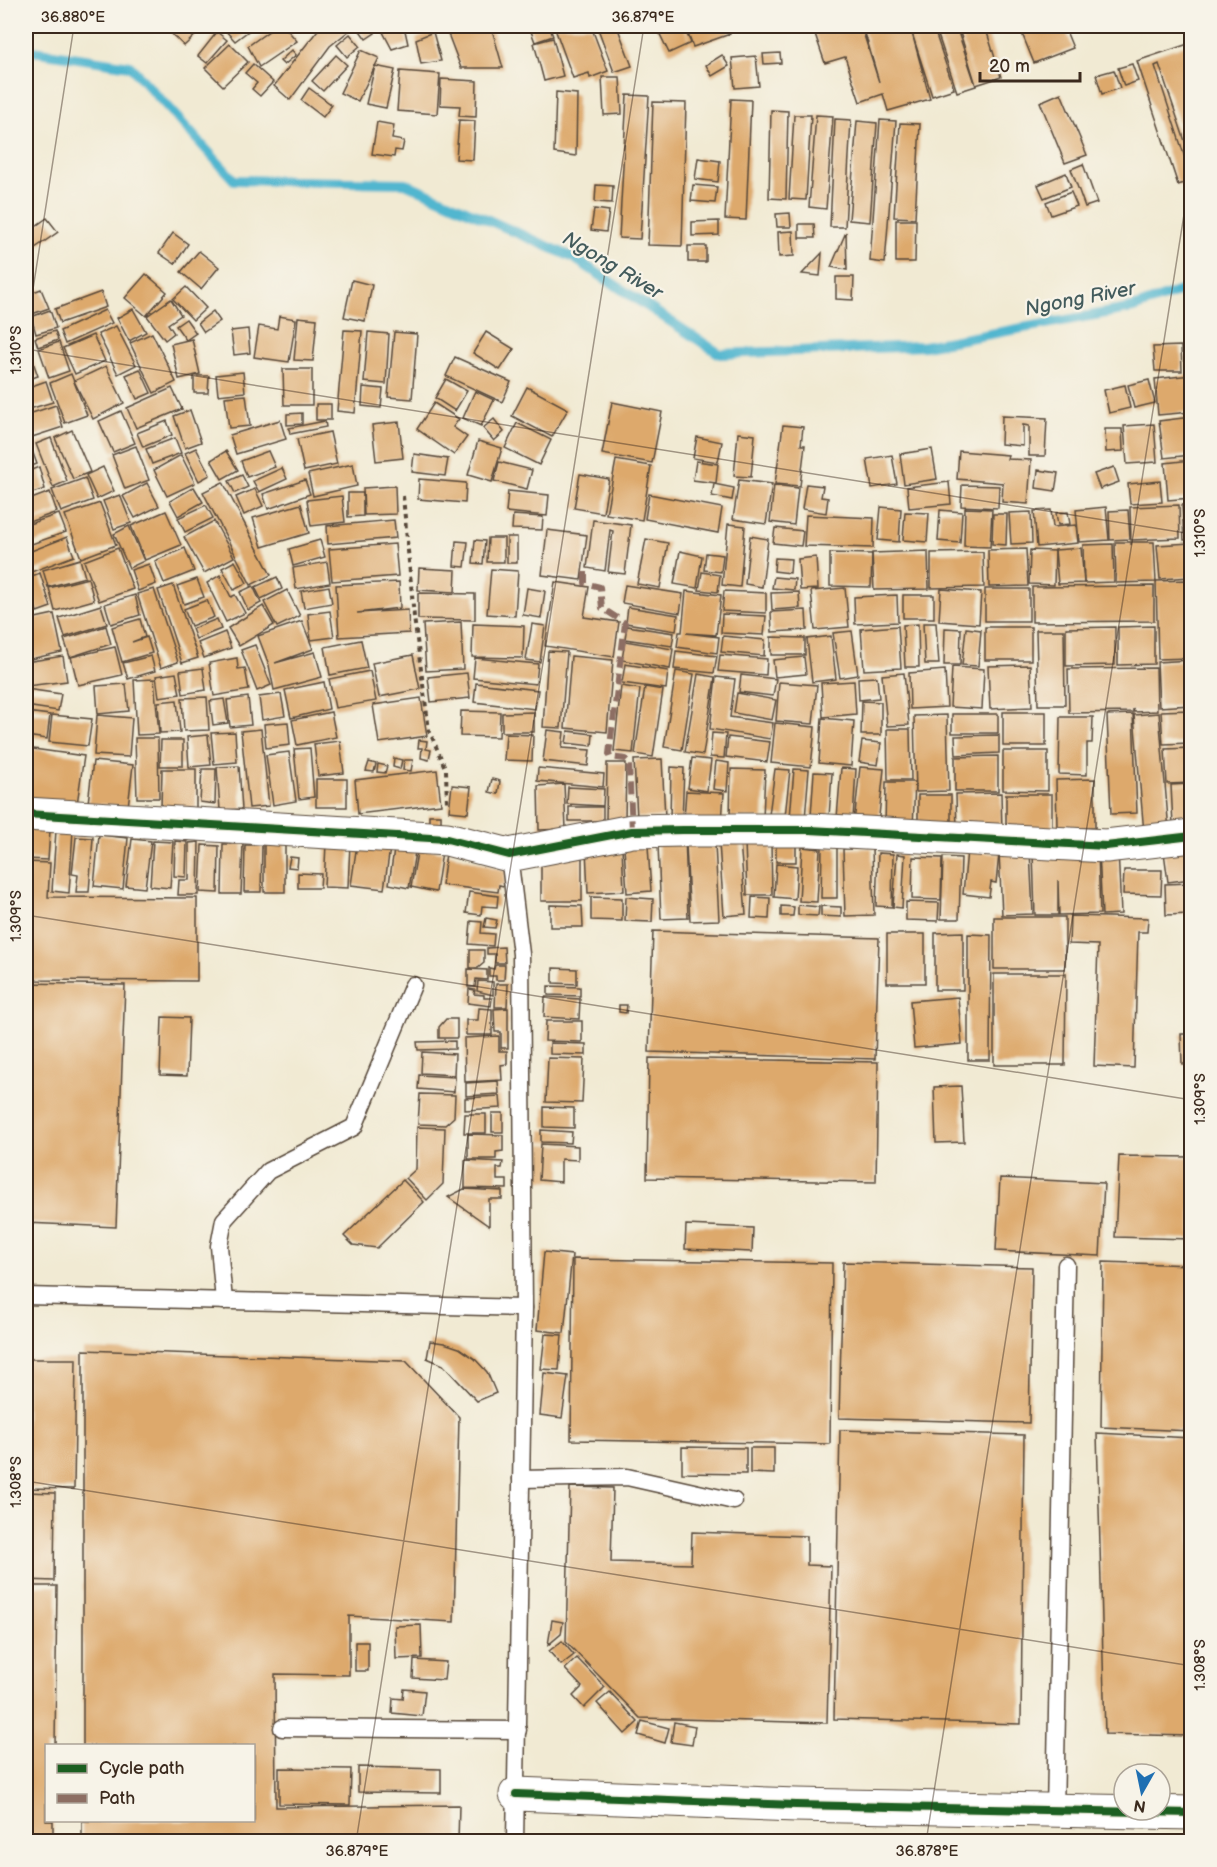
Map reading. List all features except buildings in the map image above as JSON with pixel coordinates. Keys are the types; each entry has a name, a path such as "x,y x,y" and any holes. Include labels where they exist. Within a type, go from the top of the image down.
{"street":[{"path":"26,814 447,839 509,855 633,831 810,830 1106,846 1191,836"},
{"path":"516,1794 795,1805 1191,1813"}],"lane":[{"path":"509,855 521,954 525,1308 515,1842"},
{"path":"224,1301 219,1246 224,1220 268,1171 354,1127 413,984"},
{"path":"1055,1812 1066,1265"},
{"path":"26,1296 525,1308"},
{"path":"521,1479 627,1477 734,1501"},
{"path":"282,1728 518,1730"}],"path":[{"path":"403,496 414,617 429,730 446,770 447,839"}],"waterway":[{"name":"Ngong River","path":"26,50 130,66 234,180 405,183 574,258 720,354 924,346 1133,308 1192,287"}],"marked path":[{"path":"585,572 585,583 600,587 602,608 625,623 609,754 610,757 626,759 629,762 632,831"}],"cycle path":[{"path":"26,814 447,839 509,855 632,831 810,830 1106,846 1192,836"},
{"path":"516,1794 796,1805 1192,1813"}]}
